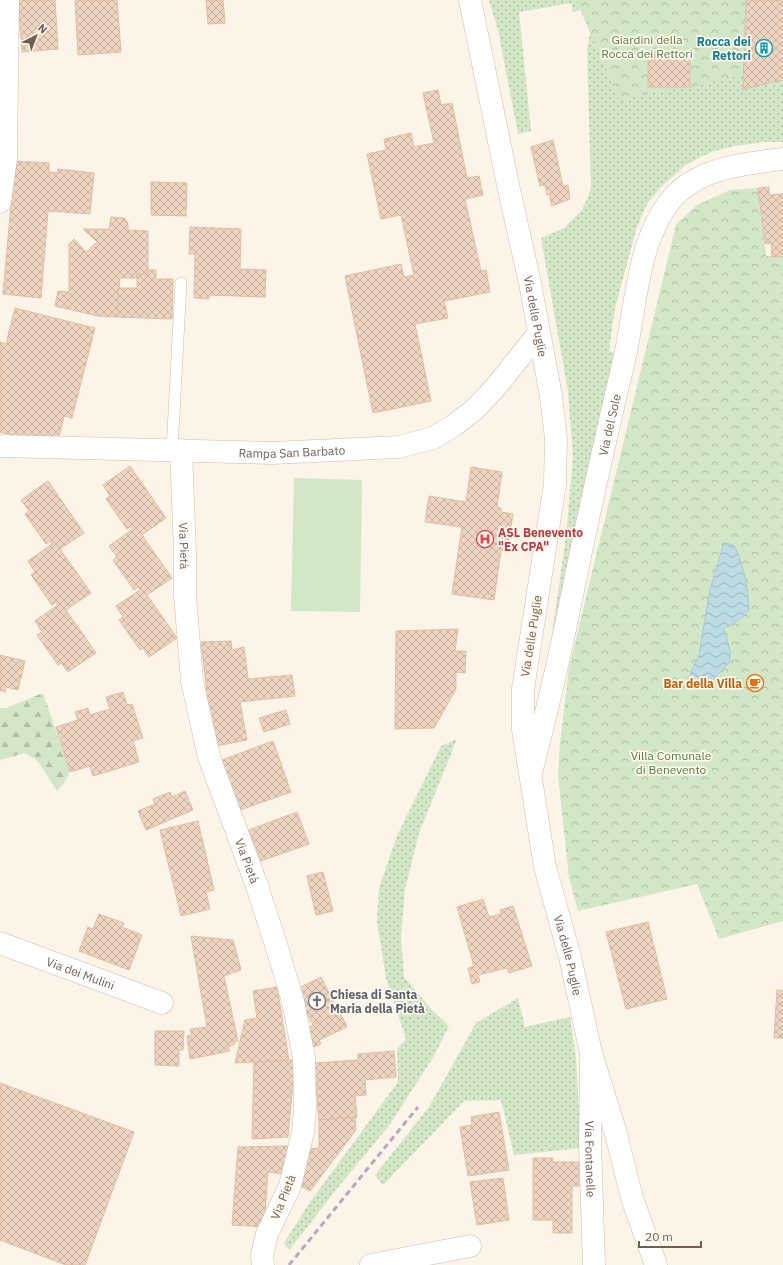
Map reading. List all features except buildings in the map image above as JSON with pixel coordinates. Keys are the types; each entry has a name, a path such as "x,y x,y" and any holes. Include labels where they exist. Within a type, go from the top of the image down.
{"street":[{"path":"0,202 6,158 8,0"},
{"name":"Via delle Puglie","path":"470,0 539,333 551,396 556,439 555,484 523,689 523,729 546,867 570,957 591,1053 615,1130 632,1198 656,1265"},
{"name":"Via del Sole","path":"531,773 550,696 626,351 638,283 647,247 658,219 667,204 682,189 705,174 730,166 783,159"},
{"name":"Rampa San Barbato","path":"0,446 272,453 399,447 433,438 453,426 474,410 509,372 539,333"},
{"name":"Via Pietà","path":"177,450 185,552 185,595 192,681 209,757 257,886 277,948 293,1002 304,1058 304,1109 302,1132 290,1186 267,1234 262,1255 262,1265"},
{"name":"Via dei Mulini","path":"0,943 162,1003"},
{"name":"Via Fontanelle","path":"591,1053 590,1143 594,1265"},
{"path":"372,1265 470,1246"}],"lane":[{"path":"177,450 181,284"}],"green space":[{"path":"489,0 634,0 735,77 744,75 783,80 783,142 763,142 734,146 711,152 687,164 662,186 647,204 637,227 615,308 609,351 619,355 566,596 551,642 566,536 573,457 568,391 541,238 564,228 582,210 591,189 587,50 590,32 580,9 573,13 571,3 519,12 531,131 518,134 498,30"},
{"name":"Giardini della Rocca dei Rettori","path":"577,0 746,0 744,75 690,87 645,94 619,101"},
{"name":"Villa Comunale di Benevento","path":"758,188 766,256 783,256 783,921 719,939 697,884 578,911 569,878 558,775 560,743 569,668 676,225 697,205 730,190"},
{"path":"294,478 362,480 360,612 291,611"},
{"path":"43,693 70,772 64,783 57,791 37,760 25,753 0,760 0,708 6,708"},
{"path":"457,739 419,833 405,889 401,937 404,977 432,1010 449,1026 435,1054 391,1123 289,1250 284,1243 310,1202 398,1082 397,1049 406,1039 386,978 377,921 379,888 397,836 441,746"},
{"path":"518,998 525,1027 570,1017 576,1058 581,1148 514,1155 501,1100 464,1101 383,1185 375,1175 429,1107 476,1023"}],"water":[{"path":"724,543 734,545 740,561 748,593 749,610 743,617 724,629 730,650 730,662 703,690 690,677 699,655 710,589"}],"railway":[{"path":"289,1265 418,1107"}],"place":[{"name":"Rocca dei Rettori","path":"764,48"},
{"name":"ASL Benevento \"Ex CPA\"","path":"485,539"},
{"name":"Bar della Villa","path":"755,683"},
{"name":"Chiesa di Santa Maria della Pietà","path":"317,1001"}]}
